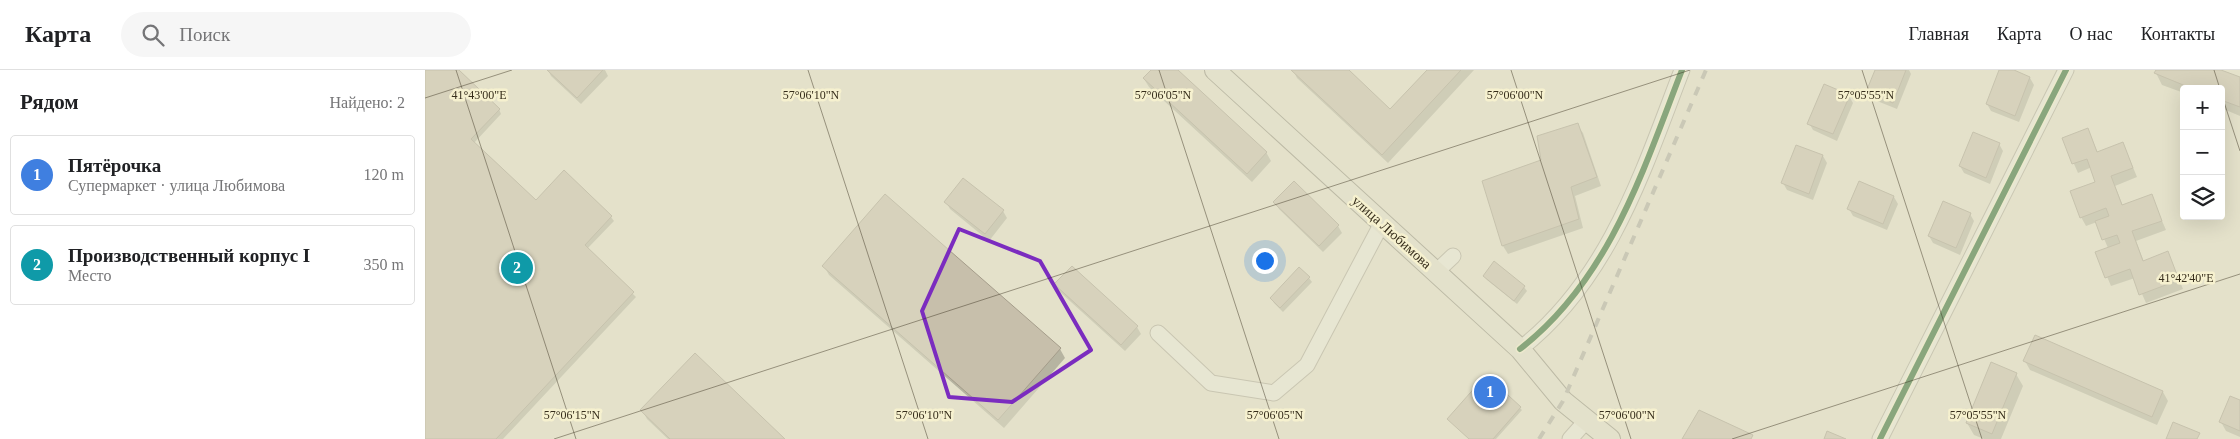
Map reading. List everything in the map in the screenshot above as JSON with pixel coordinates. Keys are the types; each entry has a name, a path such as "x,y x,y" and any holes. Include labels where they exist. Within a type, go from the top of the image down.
{"main road":[{"name":"улица Любимова","path":"1215,70 1520,349 1563,401 1610,439"}],"street":[{"path":"1520,349 1535,338 1558,313 1581,287 1599,261 1623,218 1682,70"},
{"path":"1880,439 2066,70"},
{"path":"1158,332 1211,383 1274,393 1307,365 1382,223"},
{"path":"1437,272 1453,256"},
{"path":"1570,439 1586,421"}],"highlighted area":[{"path":"959,229 1040,261 1091,350 1012,402 949,397 922,311"}],"building":[{"path":"425,70 459,70 500,109 471,139 536,200 564,170 612,216 585,245 634,292 496,439 425,439"},
{"path":"547,70 603,70 577,98"},
{"path":"1151,70 1178,70 1267,152 1247,174 1143,78"},
{"path":"1291,70 1349,70 1390,109 1427,70 1461,70 1382,155"},
{"path":"1875,70 1906,70 1893,103 1866,92"},
{"path":"1999,70 2014,70 2030,77 2015,116 1986,104"},
{"path":"2156,70 2221,70 2240,77 2240,107 2225,101 2225,85 2183,85 2154,73"},
{"path":"1824,84 1850,95 1833,134 1807,124"},
{"path":"1578,123 1597,177 1571,187 1579,219 1502,246 1482,181 1541,160 1537,136"},
{"path":"2088,128 2097,152 2123,142 2133,168 2111,176 2122,205 2152,194 2162,221 2132,231 2143,261 2168,251 2179,280 2139,295 2130,269 2105,278 2095,252 2120,243 2117,235 2102,240 2095,221 2109,216 2106,208 2080,218 2070,191 2095,182 2087,159 2072,164 2062,138"},
{"path":"1973,132 2000,143 1986,178 1959,166"},
{"path":"1796,145 1823,155 1809,194 1781,183"},
{"path":"963,178 1004,210 985,234 944,202"},
{"path":"1294,181 1339,225 1319,246 1273,202"},
{"path":"1859,181 1894,196 1883,224 1847,209"},
{"path":"885,194 1061,348 998,420 822,266"},
{"path":"1943,201 1971,213 1956,248 1928,236"},
{"path":"1494,261 1525,286 1514,301 1483,276"},
{"path":"1072,266 1138,326 1121,345 1054,284"},
{"path":"1299,267 1310,277 1280,308 1270,298"},
{"path":"2035,335 2163,391 2152,417 2023,361"},
{"path":"695,353 785,439 670,439 640,410"},
{"path":"1991,362 2017,373 1992,434 1966,423"},
{"path":"1486,375 1521,407 1493,439 1469,439 1447,419"},
{"path":"2230,396 2240,400 2240,431 2219,422"},
{"path":"1699,410 1753,435 1751,439 1682,439"},
{"path":"2173,422 2200,433 2197,439 2166,439"},
{"path":"1827,431 1846,439 1824,439"}],"railway":[{"path":"1539,439 1563,401 1706,70"}],"cycle path":[{"path":"1520,349 1551,321 1577,290 1600,257 1620,222 1637,184 1682,70"},
{"path":"1880,439 2066,70"}],"place":[{"name":"Производственный корпус I","path":"517,268"},
{"name":"Пятёрочка","path":"1490,392"}]}
